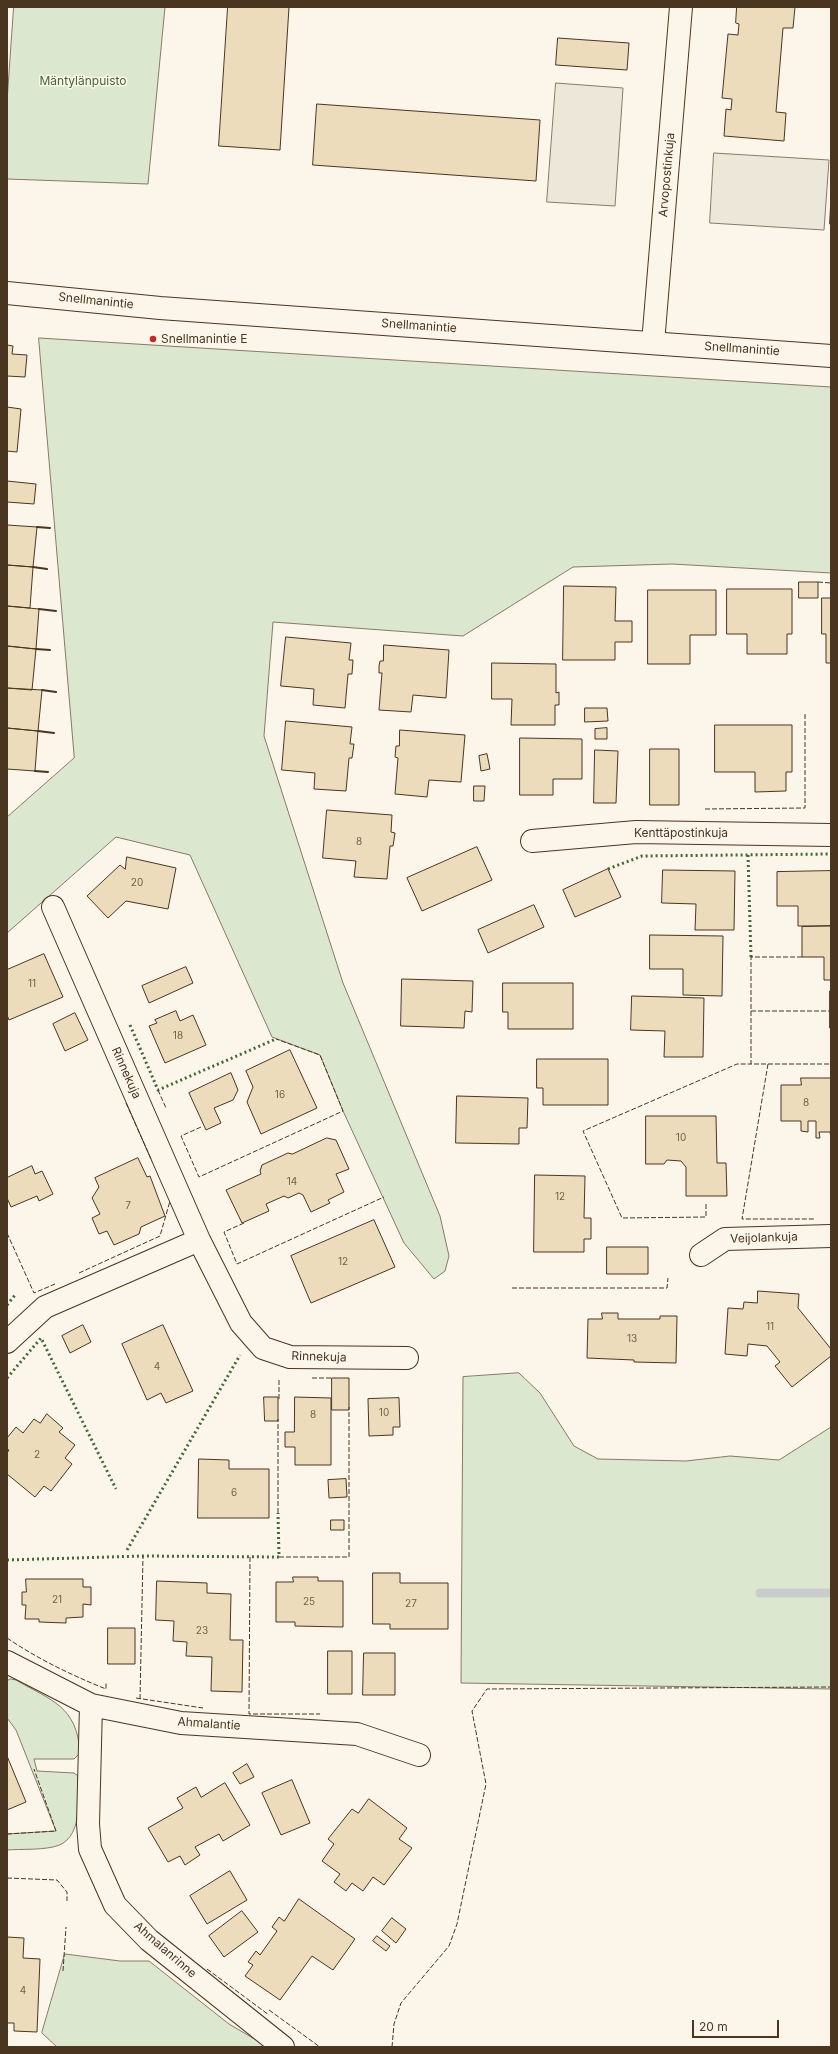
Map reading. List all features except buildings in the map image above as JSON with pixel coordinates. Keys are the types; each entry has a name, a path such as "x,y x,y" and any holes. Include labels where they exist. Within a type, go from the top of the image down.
{"street":[{"name":"Arvopostinkuja","path":"653,343 681,7"},
{"name":"Snellmanintie","path":"7,293 168,308 831,356"},
{"name":"Kenttäpostinkuja","path":"532,841 636,832 831,834"},
{"name":"Rinnekuja","path":"53,907 198,1240 241,1323 263,1348 290,1357 407,1358"},
{"name":"Veijolankuja","path":"701,1255 725,1239 831,1236"},
{"path":"7,1342 45,1307 198,1240"},
{"name":"Ahmalantie","path":"7,1662 91,1705 181,1724 357,1734 419,1755"},
{"name":"Ahmalanrinne","path":"91,1705 88,1824 90,1848 115,1905 149,1940 283,2047"}],"green space":[{"name":"Mäntylänpuisto","path":"14,7 165,7 148,184 7,179 7,102"},
{"path":"39,338 831,387 831,573 672,564 573,567 463,636 273,622 264,736 343,983 440,1216 449,1256 445,1271 434,1279 404,1243 343,1111 320,1055 272,1037 190,855 116,837 7,933 7,817 74,758"},
{"path":"519,1373 540,1393 574,1446 598,1459 686,1461 730,1456 779,1460 831,1427 831,1689 461,1683 463,1377"},
{"path":"11,1679 16,1680 41,1694 60,1707 68,1715 74,1725 78,1737 80,1753 74,1759 34,1759 37,1771 74,1773 78,1776 78,1807 75,1828 70,1837 63,1843 53,1847 7,1850 7,1834 56,1831 16,1730 7,1718 7,1681"},
{"path":"65,1954 120,1961 149,1961 229,2024 268,2047 57,2047 42,2033"}],"shaded area":[{"path":"556,83 623,88 615,206 547,202"},
{"path":"714,153 829,160 824,230 710,223"}],"waterway":[{"path":"760,1593 831,1593"}],"hedge":[{"path":"608,869 642,856 831,854"},
{"path":"748,855 751,957"},
{"path":"130,1025 158,1090 276,1039"},
{"path":"7,1305 15,1295"},
{"path":"7,1378 41,1338 116,1489"},
{"path":"127,1550 240,1355"},
{"path":"7,1560 143,1556 279,1557 278,1513"}],"fence":[{"path":"818,582 831,583"},
{"path":"705,809 805,808 805,714"},
{"path":"802,957 751,957 751,1064 831,1064"},
{"path":"751,1011 830,1011"},
{"path":"201,1127 181,1136 199,1177 343,1111 320,1055 276,1039"},
{"path":"706,1204 706,1217 622,1218 583,1131 737,1064 751,1064"},
{"path":"768,1064 742,1219 814,1219"},
{"path":"158,1090 166,1108"},
{"path":"126,1103 152,1161"},
{"path":"244,1223 224,1232 237,1264 384,1197"},
{"path":"79,1273 160,1236 170,1201"},
{"path":"7,1233 34,1293 55,1284"},
{"path":"512,1288 667,1288 668,1278"},
{"path":"279,1378 279,1399"},
{"path":"312,1378 331,1378"},
{"path":"279,1557 349,1557 349,1407"},
{"path":"278,1419 278,1513"},
{"path":"140,1699 143,1556"},
{"path":"250,1557 249,1714 320,1714"},
{"path":"7,1638 43,1660 80,1678 106,1689 106,1683"},
{"path":"392,2047 394,2024 401,2003 449,1946 457,1924 486,1784 472,1711 487,1689 831,1687"},
{"path":"136,1698 203,1708"},
{"path":"7,1834 56,1831 34,1769"},
{"path":"7,1878 57,1880 67,1892 67,1901"},
{"path":"63,1971 66,1927"},
{"path":"207,1969 269,2015"},
{"path":"269,2010 320,2047"}],"wall":[{"path":"37,527 50,528"},
{"path":"33,567 47,569"},
{"path":"39,609 56,611"},
{"path":"36,649 50,650"},
{"path":"42,690 56,692"},
{"path":"38,731 54,733"},
{"path":"35,771 48,772"}],"place":[{"name":"Snellmanintie E","path":"153,339"}]}
